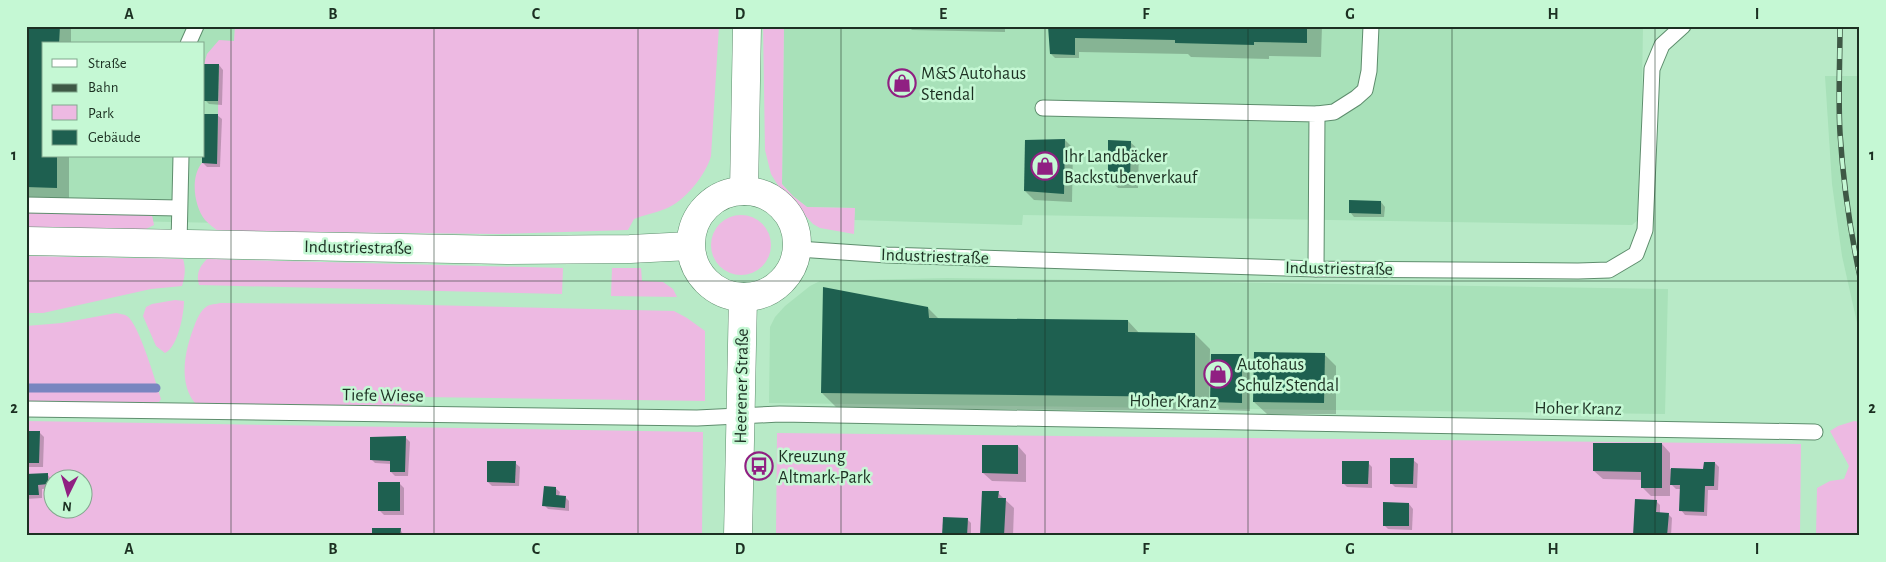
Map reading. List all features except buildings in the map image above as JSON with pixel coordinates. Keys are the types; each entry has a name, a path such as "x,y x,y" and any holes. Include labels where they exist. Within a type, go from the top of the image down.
{"main road":[{"path":"744,191 747,26"},
{"path":"744,191 761,193 776,202 788,213 795,228 798,249 786,276 774,288 760,295 743,297 726,294 712,286 700,274 693,260 690,246 693,226 701,212 713,200 728,193 744,191"},
{"name":"Industriestraße","path":"26,241 507,250 630,249 690,246"},
{"name":"Heerener Straße","path":"738,536 743,297"}],"lane":[{"path":"189,42 196,26"},
{"path":"1043,108 1317,114 1334,112 1365,90 1369,71 1370,26"},
{"name":"Industriestraße","path":"798,249 887,255 1316,269 1609,270 1636,254 1645,230 1652,69 1662,45 1684,26"},
{"path":"1316,269 1317,114"},
{"path":"179,244 181,158"},
{"path":"26,205 179,208"},
{"name":"Tiefe Wiese","path":"26,408 697,418 740,415"},
{"name":"Hoher Kranz","path":"740,415 1159,419 1815,432"}],"shaded area":[{"path":"26,26 235,26 234,42 228,41 222,223 26,219"},
{"path":"784,26 1643,26 1640,208 1638,220 1632,225 1023,215 1022,225 854,220 855,208 807,207 782,184"},
{"path":"1825,76 1860,76 1860,336 1842,256 1832,184"},
{"name":"Autohaus Schulz Stendal","path":"947,278 1668,289 1665,414 769,403 770,327 775,317 785,306 810,286 820,281"}],"green space":[{"path":"235,26 719,26 711,156 699,179 687,194 665,209 634,219 628,230 498,234 218,231 201,214 195,192 196,176 202,163 217,163 219,64 205,64 205,61 207,54 219,40 234,41"},
{"path":"763,26 784,26 782,184 807,207 855,208 854,234 820,228 813,224 779,187 771,174 765,150"},
{"path":"26,212 149,214 152,215 154,225 146,229 136,230 26,228"},
{"path":"735,215 747,215 758,220 766,228 771,239 769,257 758,270 747,275 735,275 724,270 716,262 711,251 711,239 716,228 724,220"},
{"path":"26,256 183,259 185,266 182,286 151,289 43,313 26,313"},
{"path":"207,259 563,268 562,294 199,285 199,271"},
{"path":"612,268 641,268 642,281 663,282 673,289 677,297 611,296"},
{"path":"175,300 184,301 183,313 177,337 170,350 165,353 156,346 143,316 146,307 152,304"},
{"path":"221,303 385,304 674,311 705,331 705,401 423,397 408,406 392,409 195,403 186,385 186,353 202,310 209,305"},
{"path":"116,313 127,316 137,330 147,354 161,399 159,402 142,404 26,402 26,326 62,323"},
{"path":"26,421 703,432 702,536 26,536"},
{"path":"1854,421 1860,422 1860,536 1816,536 1817,488 1830,481 1844,479 1849,466 1830,431 1838,426"},
{"path":"777,433 1801,444 1800,536 776,536"}],"waterway":[{"path":"26,388 156,388"}],"railway":[{"path":"1840,26 1839,107 1841,151 1847,206 1860,277"}],"place":[{"name":"M&S Autohaus Stendal","path":"902,83"},
{"name":"Ihr Landbäcker Backstubenverkauf","path":"1045,166"},
{"name":"Autohaus Schulz Stendal","path":"1218,374"},
{"name":"Kreuzung Altmark-Park","path":"759,466"}]}
